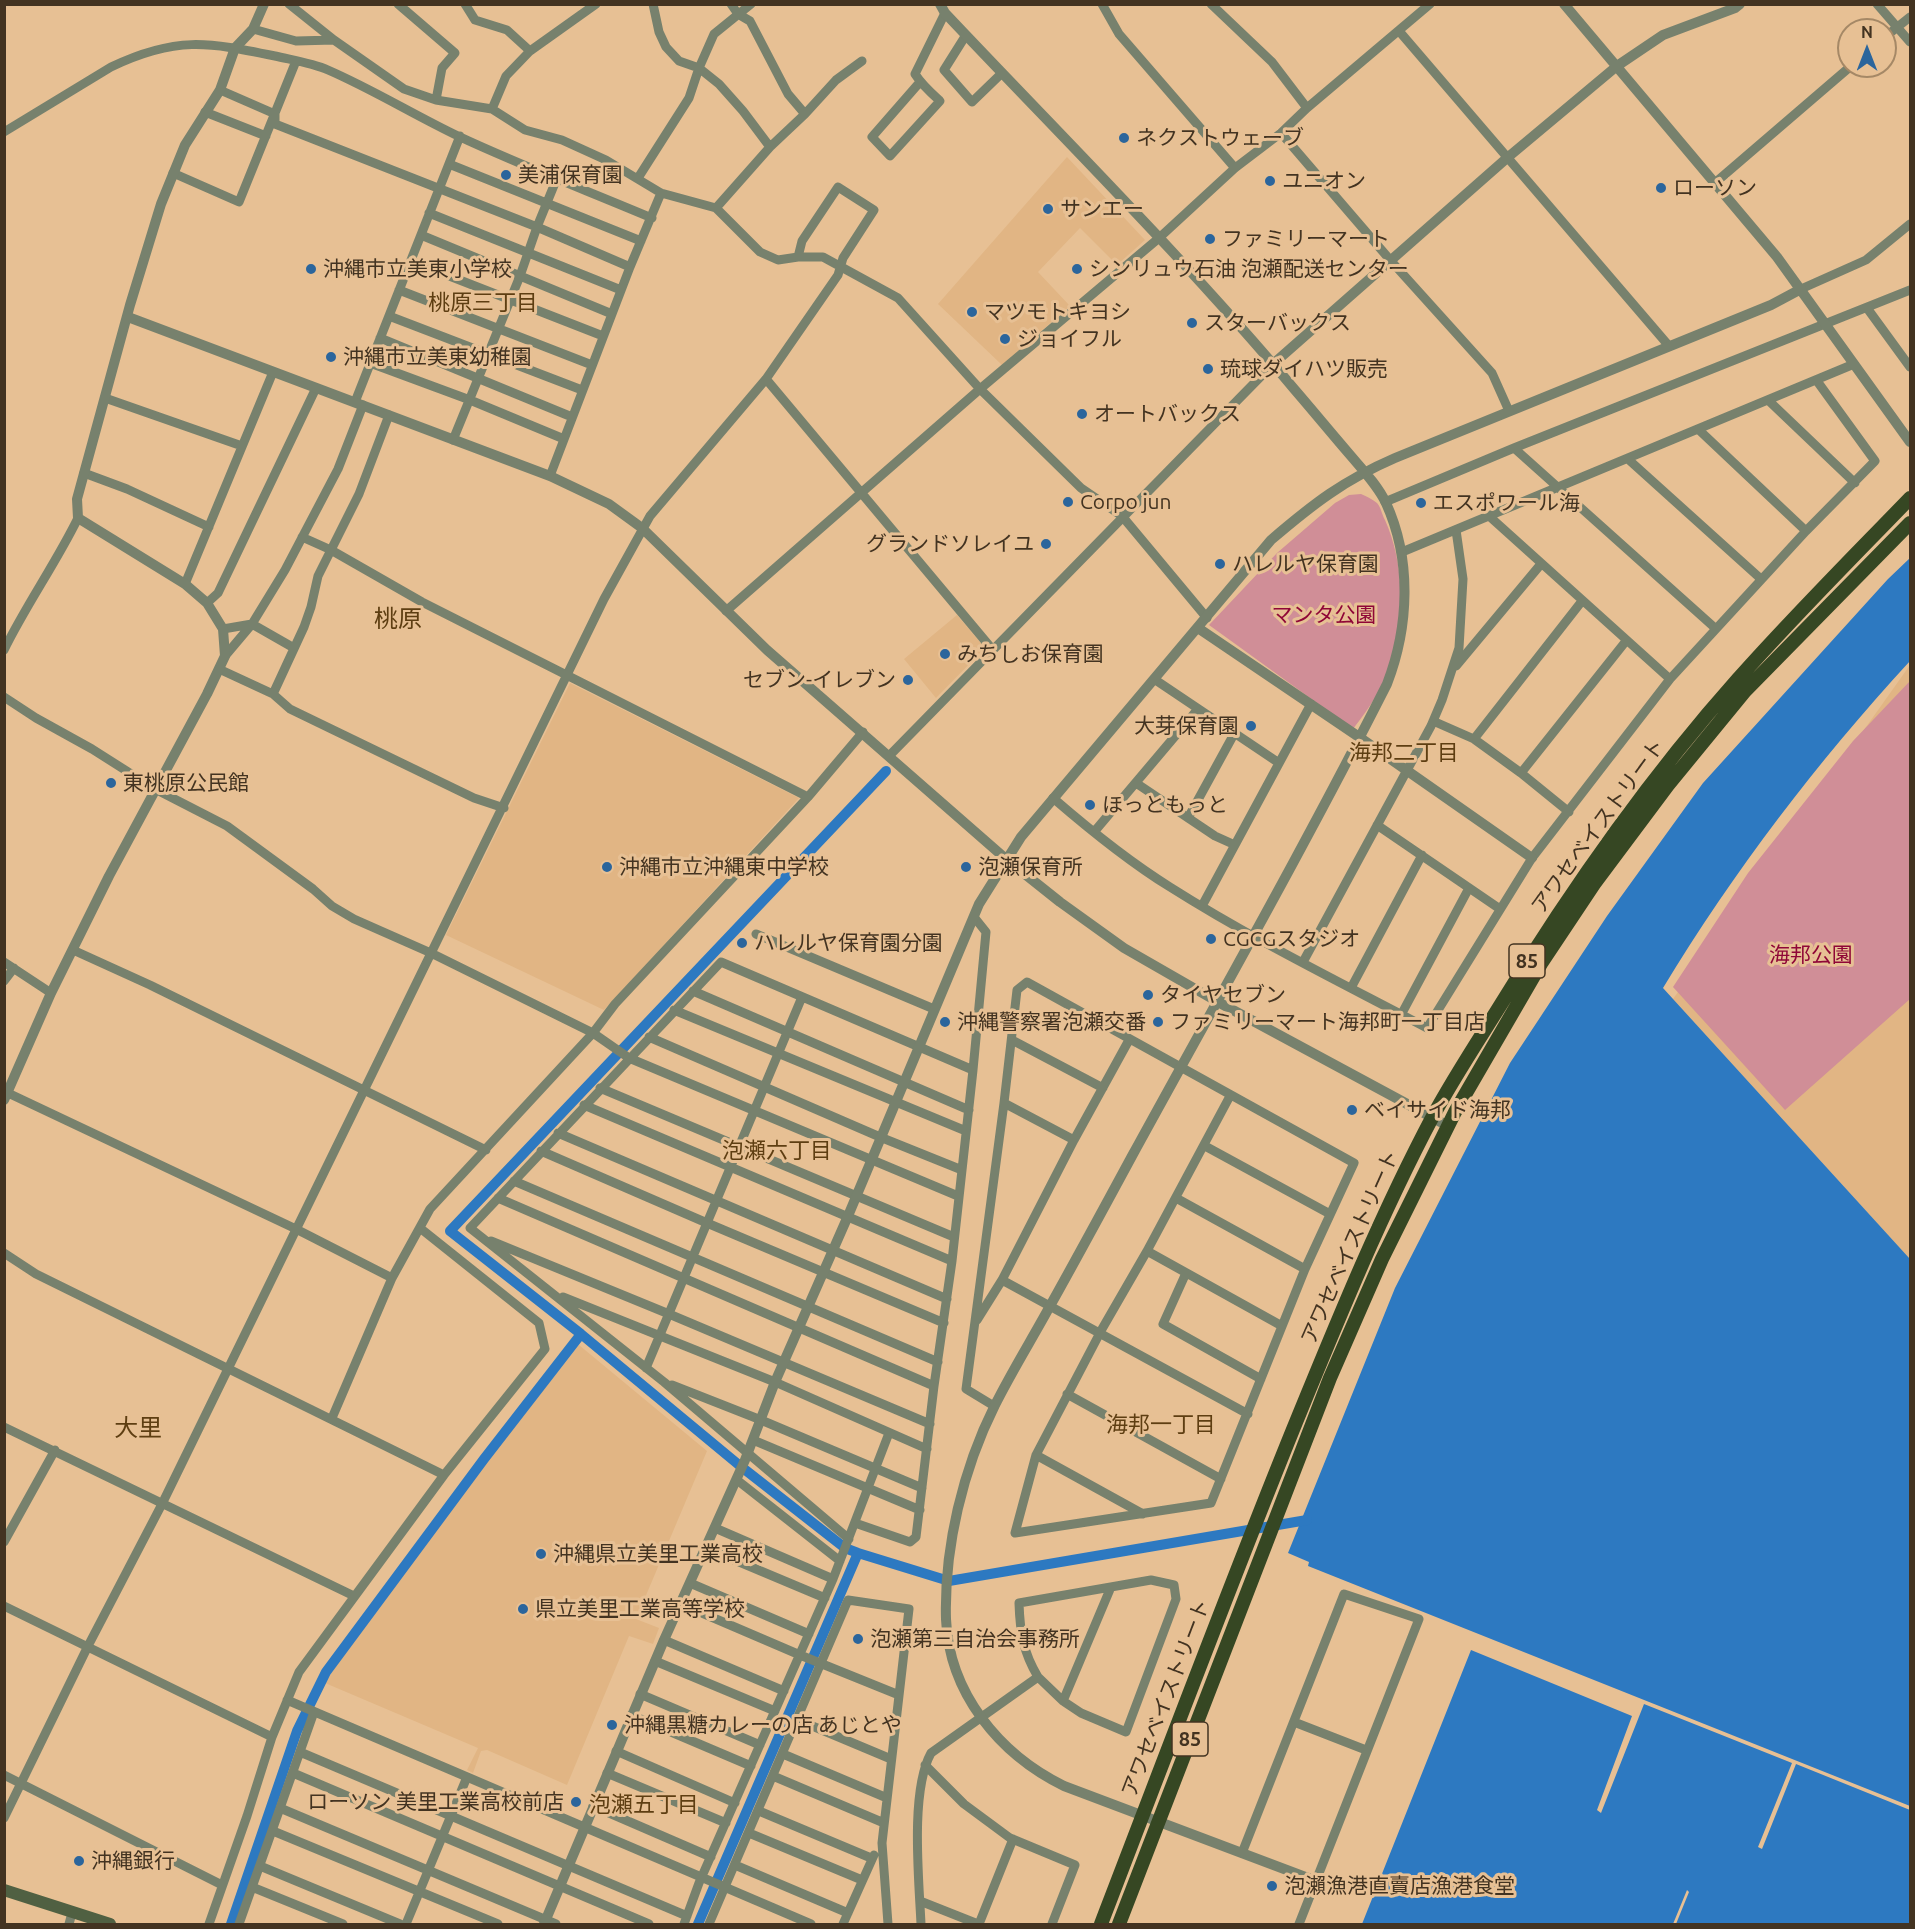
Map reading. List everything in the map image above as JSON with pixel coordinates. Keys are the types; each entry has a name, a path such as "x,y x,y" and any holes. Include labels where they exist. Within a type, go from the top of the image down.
{"main road":[{"name":"アワセベイストリート","path":"1101,1924 1264,1501 1368,1252 1432,1118 1582,876 1658,776 1736,681 1823,587 1911,498"},
{"name":"アワセベイストリート","path":"1119,1924 1330,1378 1382,1259 1448,1126 1542,962 1594,884 1668,785 1745,691 1911,523"},
{"path":"4,1890 70,1919 110,1924"}],"street":[{"path":"4,651 32,596 67,542 78,518 77,499 84,473 161,204 173,173 185,145 220,90 235,48 253,29 264,4"},
{"path":"289,4 334,40 404,89 436,100 492,109 525,129 562,140 606,160 661,193 716,208 760,252 778,260 823,257 898,298 980,389 1081,488 1122,516 1207,618"},
{"path":"398,4 455,53 442,68 436,100"},
{"path":"492,109 506,76 530,51 596,4"},
{"path":"653,4 659,32 666,47 679,61 699,68 718,84 737,104 770,147"},
{"path":"731,4 738,14 750,21 788,94 806,114"},
{"path":"638,178 689,98 714,34 751,4"},
{"path":"1102,4 1119,34 1235,168"},
{"path":"1211,4 1272,62 1307,108"},
{"path":"726,611 980,389 1159,238 1235,168 1281,133 1307,108 1430,4"},
{"path":"1564,4 1716,182 1801,289 1911,442"},
{"path":"889,756 1273,364 1507,158 1617,66 1663,34 1735,8 1740,4"},
{"path":"1877,4 1889,18"},
{"path":"465,5 475,20 507,30 530,51"},
{"path":"920,82 872,137 890,156 940,101 915,74 943,9 1159,238 1273,364 1364,471 1385,502 1402,552 1405,601 1397,657 1387,684 1218,1002 994,1406 965,1478 950,1554 946,1618 951,1653 957,1674 980,1717 1009,1749 1047,1778 1064,1786 1316,1881"},
{"path":"1911,16 1897,27 1911,42"},
{"path":"253,29 296,41 334,40"},
{"path":"1399,31 1670,346"},
{"path":"966,35 944,70 972,102 1002,73"},
{"path":"4,132 111,67 143,53 183,43 235,48 326,69 460,136 651,218"},
{"path":"173,173 239,202 296,61"},
{"path":"716,208 770,147 806,114 836,80 862,61"},
{"path":"1716,182 1837,78"},
{"path":"220,90 275,114"},
{"path":"205,111 266,136"},
{"path":"275,114 275,124 537,227 630,267"},
{"path":"1281,133 1391,261 1492,373 1509,411"},
{"path":"392,1278 296,1229 6,1097 51,993 154,789 225,656 252,624 338,469 370,363 460,136"},
{"path":"449,164 641,241"},
{"path":"453,440 557,178"},
{"path":"4,1818 88,1646 162,1504 604,599 642,528 766,379 838,275 843,258 874,210 838,187 802,241 798,257"},
{"path":"550,476 630,267 661,193"},
{"path":"429,213 529,251 621,290"},
{"path":"280,1808 549,1923 569,1865 631,1715 736,1480 783,1363 824,1273 974,917 1006,859 1053,798 1271,540 1309,507 1346,482 1364,471 1771,305 1866,260 1911,224"},
{"path":"421,235 612,314"},
{"path":"411,261 603,336"},
{"path":"399,290 592,365"},
{"path":"1385,502 1514,448 1911,290"},
{"path":"1867,308 1911,367"},
{"path":"389,316 488,352 582,390"},
{"path":"128,317 550,476 609,504 642,528 767,650 1006,859 1060,903 1124,948 1218,1002 1448,1126"},
{"path":"380,338 572,417"},
{"path":"370,363 470,400 564,439"},
{"path":"1402,552 1854,364"},
{"path":"185,584 273,372"},
{"path":"766,379 992,649"},
{"path":"1053,798 1094,832 1158,879 1252,936 1426,1028 1532,858 1670,679 1806,531 1875,461 1817,381"},
{"path":"207,603 218,593 316,388"},
{"path":"105,398 242,446"},
{"path":"1769,401 1855,483"},
{"path":"273,694 311,607 318,576 359,494 389,415"},
{"path":"1699,430 1806,531"},
{"path":"1514,448 1716,628"},
{"path":"1629,459 1761,579"},
{"path":"84,473 127,489 209,527"},
{"path":"1488,516 1670,679"},
{"path":"78,518 185,584 207,603 223,629 225,656"},
{"path":"1303,962 1433,721 1453,669 1459,648 1463,579 1456,530"},
{"path":"302,537 331,550 422,602 808,797"},
{"path":"1453,669 1541,564"},
{"path":"1474,739 1582,601"},
{"path":"223,629 252,624 294,648"},
{"path":"1198,628 1532,858"},
{"path":"1521,773 1626,641"},
{"path":"219,669 273,694 290,709 474,798 504,807"},
{"path":"1154,679 1279,763"},
{"path":"4,697 154,789 226,826 313,889 332,906 354,919 431,953 593,1033 629,1058 958,1196"},
{"path":"1202,906 1311,704"},
{"path":"1094,832 1198,709"},
{"path":"1433,721 1474,739 1569,812"},
{"path":"332,1418 392,1278 430,1209 593,1033 615,1004 808,797 862,732"},
{"path":"1188,818 1234,734"},
{"path":"1136,783 1215,837 1234,845"},
{"path":"1377,825 1500,909"},
{"path":"1351,988 1422,855"},
{"path":"1401,1015 1469,888"},
{"path":"855,1523 910,1542 916,1537 947,1299 987,932 974,917"},
{"path":"756,934 934,1009"},
{"path":"73,950 150,985 486,1150"},
{"path":"4,962 51,993"},
{"path":"849,1539 664,1382 470,1228 721,962 973,1070"},
{"path":"4,981 14,969"},
{"path":"994,1406 966,1389 1005,1103 1017,990 1027,982 1230,1096 1354,1162 1305,1269 1211,1503 1015,1533 1036,1455 1099,1334 1205,1146 1230,1096"},
{"path":"693,991 969,1110"},
{"path":"646,1368 802,998"},
{"path":"674,1010 966,1131"},
{"path":"649,1037 962,1170"},
{"path":"1012,1040 1103,1088"},
{"path":"975,1323 1002,1280 1074,1140 1129,1040"},
{"path":"600,1088 954,1237"},
{"path":"1005,1103 1074,1140"},
{"path":"584,1105 951,1261"},
{"path":"558,1133 947,1299"},
{"path":"1205,1146 1330,1214"},
{"path":"541,1151 944,1323"},
{"path":"514,1181 692,1259 938,1362"},
{"path":"498,1198 934,1386"},
{"path":"1176,1198 1305,1269"},
{"path":"208,1924 272,1737 298,1671 444,1475 545,1349 539,1323 420,1228"},
{"path":"480,1236 930,1424"},
{"path":"1147,1251 1282,1326"},
{"path":"4,1253 36,1274 444,1475"},
{"path":"1186,1273 1162,1324 1261,1379"},
{"path":"1002,1280 1248,1414"},
{"path":"552,1293 775,1382 927,1449"},
{"path":"664,1382 922,1488"},
{"path":"1067,1394 1221,1479"},
{"path":"4,1427 354,1596"},
{"path":"300,1752 569,1865 685,1920 825,1598 889,1433"},
{"path":"753,1440 920,1510"},
{"path":"4,1542 55,1450"},
{"path":"1036,1455 1143,1514"},
{"path":"736,1480 840,1561"},
{"path":"715,1528 833,1578"},
{"path":"706,1548 825,1598"},
{"path":"1152,1580 1174,1585 1176,1599 1126,1732 1081,1713 1063,1701 1038,1677 1028,1661 1020,1632 1019,1603 1152,1580"},
{"path":"690,1583 809,1634"},
{"path":"1063,1701 1111,1587"},
{"path":"1242,1853 1344,1594 1419,1619 1299,1924"},
{"path":"709,1924 848,1600 909,1609 882,1844 888,1924"},
{"path":"681,1604 822,1665 899,1695"},
{"path":"4,1606 272,1737"},
{"path":"664,1640 784,1691"},
{"path":"655,1660 775,1711"},
{"path":"921,1924 918,1813 925,1765 932,1753 1038,1677"},
{"path":"640,1694 760,1745"},
{"path":"286,1700 811,1924"},
{"path":"243,1923 252,1887 314,1712"},
{"path":"631,1715 751,1766"},
{"path":"798,1720 891,1759"},
{"path":"1294,1722 1366,1750"},
{"path":"616,1751 735,1803"},
{"path":"783,1754 887,1798"},
{"path":"925,1765 964,1803 1013,1839 1075,1865 1052,1924"},
{"path":"293,1773 649,1924"},
{"path":"607,1773 726,1823"},
{"path":"4,1775 222,1885"},
{"path":"773,1776 884,1823"},
{"path":"406,1924 467,1777"},
{"path":"593,1806 711,1857"},
{"path":"759,1810 871,1858"},
{"path":"273,1831 498,1924"},
{"path":"749,1833 862,1880"},
{"path":"920,1901 978,1924 1013,1839"},
{"path":"843,1924 871,1858 882,1844"},
{"path":"735,1865 848,1913"},
{"path":"260,1866 400,1924"},
{"path":"252,1887 343,1924"}],"shaded area":[{"path":"1067,157 1145,240 1117,265 1080,228 1038,272 1070,306 1002,365 938,304"},
{"name":"みちしお保育園","path":"957,615 985,648 936,698 904,659"},
{"name":"海邦公園","path":"1910,665 1910,1259 1673,999"},
{"name":"沖縄市立沖縄東中学校","path":"570,683 799,798 604,1010 446,935"},
{"name":"沖縄県立美里工業高校","path":"579,1345 707,1451 636,1619 659,1628 653,1644 629,1636 567,1785 487,1750 481,1751 473,1773 467,1770 478,1748 325,1683 466,1488"}],"green space":[{"name":"マンタ公園","path":"1361,494 1377,503 1391,536 1399,570 1401,605 1391,666 1377,694 1353,729 1209,625 1277,553 1335,503 1349,495"},
{"name":"海邦公園","path":"1910,681 1910,999 1785,1110 1673,987 1748,873 1853,741"}],"water":[{"path":"1910,558 1910,661 1842,738 1778,819 1718,902 1663,988 1910,1259 1910,1806 1308,1566 1309,1562 1288,1553 1395,1288 1510,1063 1607,916 1703,783 1888,579"},
{"path":"1471,1650 1632,1716 1597,1810 1601,1813 1644,1704 1792,1763 1758,1847 1762,1849 1796,1764 1910,1810 1910,1924 1676,1924 1689,1892 1687,1890 1673,1924 1362,1924"}],"waterway":[{"path":"886,771 450,1231 581,1334 739,1465 845,1548 858,1553 949,1581 1307,1520"},
{"path":"231,1924 297,1731 326,1672 484,1459 581,1334"},
{"path":"698,1924 858,1553"}],"place":[{"name":"ネクストウェーブ","path":"1124,138"},
{"name":"美浦保育園","path":"506,175"},
{"name":"ユニオン","path":"1270,181"},
{"name":"ローソン","path":"1661,188"},
{"name":"サンエー","path":"1048,209"},
{"name":"ファミリーマート","path":"1210,239"},
{"name":"沖縄市立美東小学校","path":"311,269"},
{"name":"シンリュウ石油 泡瀬配送センター","path":"1077,269"},
{"name":"マツモトキヨシ","path":"972,312"},
{"name":"スターバックス","path":"1192,323"},
{"name":"ジョイフル","path":"1005,339"},
{"name":"沖縄市立美東幼稚園","path":"331,357"},
{"name":"琉球ダイハツ販売","path":"1208,369"},
{"name":"オートバックス","path":"1082,414"},
{"name":"Corpo jun","path":"1068,502"},
{"name":"エスポワール海","path":"1421,503"},
{"name":"グランドソレイユ","path":"1046,544"},
{"name":"ハレルヤ保育園","path":"1220,564"},
{"name":"みちしお保育園","path":"945,654"},
{"name":"セブン-イレブン","path":"908,680"},
{"name":"大芽保育園","path":"1251,726"},
{"name":"東桃原公民館","path":"111,783"},
{"name":"ほっともっと","path":"1090,805"},
{"name":"沖縄市立沖縄東中学校","path":"607,867"},
{"name":"泡瀬保育所","path":"966,867"},
{"name":"CGCGスタジオ","path":"1211,939"},
{"name":"ハレルヤ保育園分園","path":"742,943"},
{"name":"タイヤセブン","path":"1148,995"},
{"name":"沖縄警察署泡瀬交番","path":"945,1022"},
{"name":"ファミリーマート海邦町一丁目店","path":"1158,1022"},
{"name":"ベイサイド海邦","path":"1352,1110"},
{"name":"沖縄県立美里工業高校","path":"541,1554"},
{"name":"県立美里工業高等学校","path":"523,1609"},
{"name":"泡瀬第三自治会事務所","path":"858,1639"},
{"name":"沖縄黒糖カレーの店 あじとや","path":"612,1725"},
{"name":"ローソン 美里工業高校前店","path":"576,1802"},
{"name":"沖縄銀行","path":"79,1861"},
{"name":"泡瀨漁港直賣店漁港食堂","path":"1272,1886"}],"district":[{"name":"桃原三丁目","path":"483,303"},
{"name":"桃原","path":"398,619"},
{"name":"海邦二丁目","path":"1404,753"},
{"name":"泡瀬六丁目","path":"777,1151"},
{"name":"海邦一丁目","path":"1161,1425"},
{"name":"大里","path":"138,1428"},
{"name":"泡瀬五丁目","path":"644,1805"}]}
